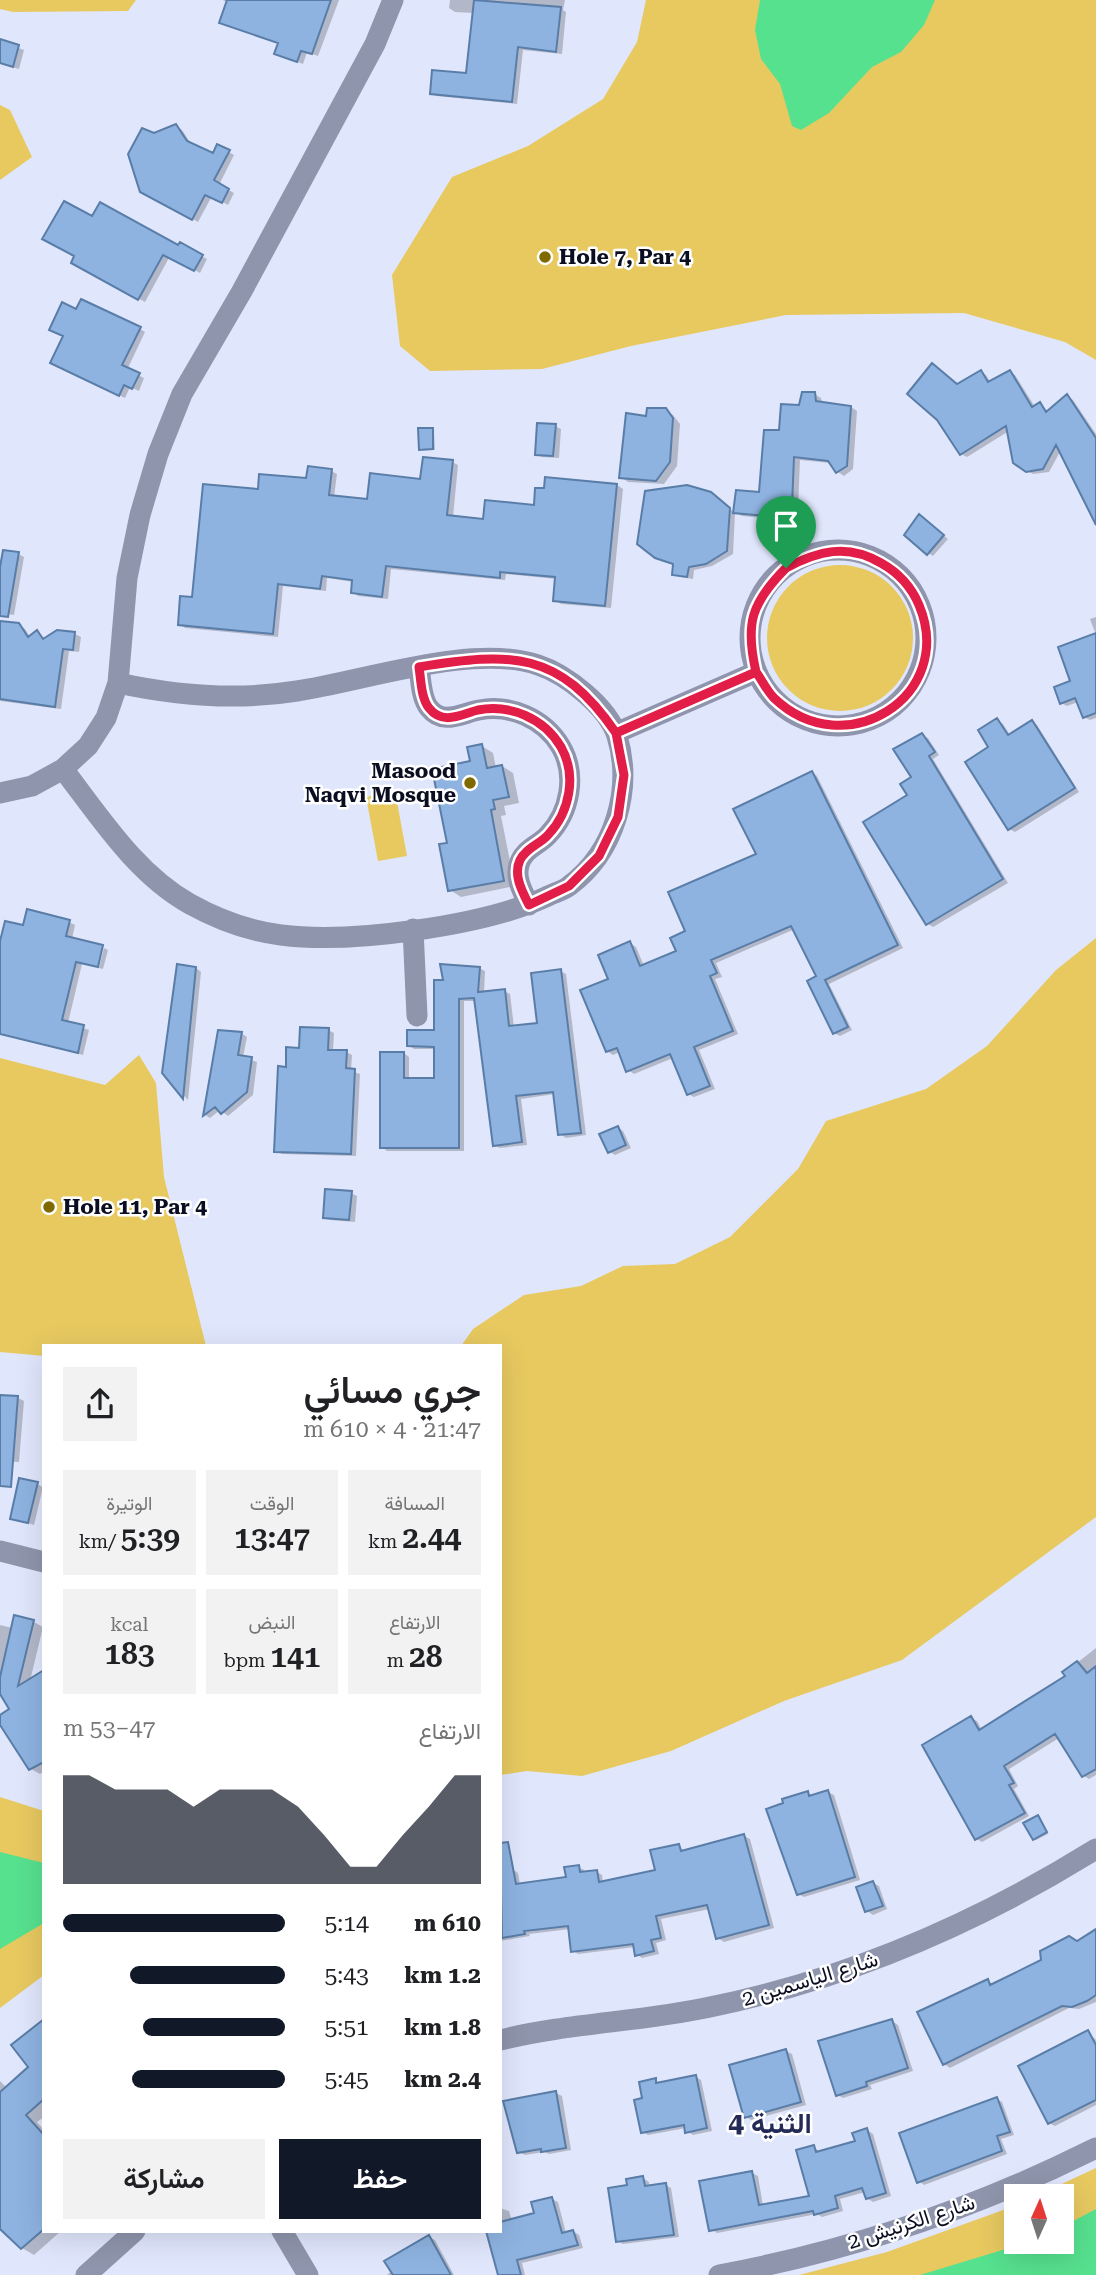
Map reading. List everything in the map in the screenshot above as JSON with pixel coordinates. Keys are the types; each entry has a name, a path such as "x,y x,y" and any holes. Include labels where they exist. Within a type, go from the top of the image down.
{"street":[{"path":"0,793 32,786 63,769 88,746 106,718 118,682 127,578 140,515 158,454 182,394 242,291 369,55 393,0"},
{"path":"841,550 869,556 895,570 914,592 925,619 927,648 919,676 902,700 879,717 851,726 822,725 794,715 772,696 756,672 750,644 753,615 765,588 786,568 812,554 841,550"},
{"path":"63,769 117,839 149,875 188,903 233,924 280,935 316,937 413,929 481,918 529,905 569,886 599,856 618,817 624,775 616,733 596,704 570,681 538,665 504,658 469,659 296,692 251,697 207,697 162,692 118,682"},
{"path":"419,667 428,707 435,714 456,718 478,710 502,708 526,715 546,728 561,747 569,770 569,794 562,817 547,836 521,858 518,867 521,888 529,905"},
{"path":"616,733 756,672"},
{"path":"413,929 416,1016"},
{"path":"0,1552 42,1562"},
{"name":"شارع الياسمين 2","path":"502,2040 710,2007 833,1975 947,1930 1002,1904 1096,1849"},
{"name":"شارع الكرنيش 2","path":"719,2275 770,2266 935,2217 999,2193 1096,2148"},
{"path":"86,2275 133,2233"},
{"path":"283,2233 308,2275"}],"shaded area":[{"path":"0,0 136,0 128,11 13,12 0,9"},
{"path":"646,0 1096,0 1096,360 1065,342 964,313 786,315 631,346 542,369 430,371 400,346 392,275 452,177 528,146 603,99 637,42"},
{"path":"760,0 935,0 924,25 901,52 872,67 829,113 801,130 792,126 780,84 761,59 755,30"},
{"path":"0,105 10,110 32,157 0,180"},
{"path":"840,565 868,570 892,586 908,610 913,638 908,666 892,690 868,706 840,711 812,706 788,690 772,666 767,638 772,610 788,586 812,570"},
{"path":"395,791 407,856 378,861 366,797"},
{"path":"1096,938 1096,1517 902,1660 784,1701 671,1751 582,1776 527,1771 502,1775 502,1344 462,1344 473,1329 524,1295 581,1286 623,1266 675,1264 730,1237 798,1169 826,1121 926,1089 987,1046 1056,970"},
{"path":"139,1055 156,1083 164,1177 206,1344 42,1344 42,1356 0,1352 0,1058 105,1085"},
{"path":"0,1797 42,1810 42,1976 0,2008"},
{"path":"0,1852 42,1862 42,1924 0,1949"},
{"path":"1096,2168 1096,2275 799,2275 887,2252 1004,2210 1004,2254 1074,2254 1074,2184 1062,2184"},
{"path":"1096,2209 1096,2275 920,2275 1004,2250 1004,2254 1074,2254 1074,2221"}],"building":[{"path":"227,0 331,0 312,54 301,51 297,62 274,54 278,43 219,23"},
{"path":"474,0 561,7 556,52 518,47 512,102 430,94 432,70 466,73"},
{"path":"0,39 19,45 13,67 0,63"},
{"path":"176,124 187,141 213,153 217,144 230,150 214,180 229,189 222,203 205,195 192,220 140,192 128,154 142,128 154,133"},
{"path":"64,201 92,216 100,202 178,245 180,242 203,255 194,271 163,255 138,300 71,263 74,256 42,239"},
{"path":"81,299 141,327 122,365 140,373 132,389 124,385 119,396 50,363 63,336 49,330 62,302 76,309"},
{"path":"932,363 957,384 981,370 988,382 1010,370 1032,407 1040,402 1046,412 1067,394 1096,438 1096,525 1056,445 1043,469 1026,472 1013,463 1006,426 960,455 937,420 907,394"},
{"path":"802,392 815,392 816,401 851,406 847,466 836,473 828,461 794,457 792,506 778,517 733,513 736,490 759,492 764,430 779,430 781,404 799,405"},
{"path":"647,408 666,408 673,418 670,462 656,481 619,478 626,413 646,416"},
{"path":"537,423 556,424 553,456 535,455"},
{"path":"418,428 433,428 433,449 419,450"},
{"path":"423,457 453,460 447,515 483,519 485,500 534,505 535,488 544,488 545,477 617,484 605,606 553,601 555,577 500,572 500,578 386,566 382,597 351,593 352,580 322,576 320,589 278,584 273,634 178,625 180,596 192,597 203,484 258,489 259,474 306,478 308,466 332,469 329,495 367,499 370,473 420,479"},
{"path":"687,485 711,492 730,508 727,551 706,564 689,567 687,577 672,575 673,564 655,558 637,544 645,491"},
{"path":"919,514 944,535 927,555 904,535"},
{"path":"3,550 19,552 8,617 0,616 0,567"},
{"path":"0,621 19,623 28,637 37,630 43,639 57,630 75,632 73,650 63,649 55,707 0,699"},
{"path":"1096,633 1096,713 1083,718 1075,698 1060,704 1054,687 1070,681 1058,647"},
{"path":"997,718 1008,735 1032,720 1075,788 1008,830 965,762 988,747 978,730"},
{"path":"922,733 935,752 929,756 1003,879 926,925 863,822 907,795 900,784 911,777 893,749"},
{"path":"482,744 487,768 502,765 509,797 493,800 495,809 491,810 504,881 448,891 439,844 447,843 432,769 470,761 467,747"},
{"path":"812,771 898,945 825,980 848,1027 833,1034 807,981 816,976 791,926 711,960 717,973 710,976 733,1031 694,1047 710,1086 687,1095 670,1054 626,1072 617,1048 606,1052 580,990 608,979 598,955 630,941 640,966 676,951 670,938 685,931 668,892 756,854 733,809"},
{"path":"27,909 70,920 66,936 103,945 98,967 76,962 62,1020 84,1025 78,1053 0,1034 0,941 5,921 23,925"},
{"path":"177,964 196,967 183,1099 162,1073"},
{"path":"440,964 480,967 478,992 505,989 509,1026 537,1023 531,973 561,969 581,1133 558,1135 553,1092 516,1096 522,1142 493,1146 474,998 459,999 459,1148 380,1148 380,1052 404,1052 404,1078 434,1078 434,1047 407,1046 407,1030 434,1030 434,980 443,980"},
{"path":"300,1027 329,1028 328,1050 347,1050 346,1068 355,1069 351,1154 274,1152 278,1066 286,1067 286,1047 299,1048"},
{"path":"218,1030 242,1032 238,1055 252,1057 247,1092 221,1114 215,1107 203,1116"},
{"path":"618,1126 626,1145 608,1153 599,1134"},
{"path":"325,1189 352,1191 349,1220 323,1218"},
{"path":"0,1395 18,1396 11,1487 0,1486"},
{"path":"19,1478 38,1482 28,1523 10,1519"},
{"path":"14,1615 34,1620 18,1686 42,1671 42,1763 29,1770 0,1725 0,1715 9,1709 0,1694 0,1677"},
{"path":"1077,1661 1087,1673 1096,1666 1096,1769 1082,1777 1055,1734 1004,1766 1014,1783 1009,1785 1025,1813 975,1840 922,1745 971,1716 979,1730 1065,1676 1062,1672"},
{"path":"828,1790 855,1877 797,1895 766,1809 783,1803 782,1799 808,1791 809,1796"},
{"path":"1038,1815 1047,1832 1033,1840 1023,1823"},
{"path":"744,1834 769,1925 716,1939 707,1905 656,1916 661,1938 651,1940 654,1951 635,1956 633,1944 571,1952 568,1926 524,1931 525,1934 502,1938 502,1843 508,1842 516,1884 566,1877 564,1867 579,1865 580,1872 597,1870 599,1882 655,1870 650,1850 679,1844 681,1851"},
{"path":"873,1881 883,1906 865,1912 856,1887"},
{"path":"1096,1929 1096,1995 1072,2007 1062,2006 943,2065 917,2012 988,1979 990,1985 1041,1960 1040,1951 1069,1936 1077,1941"},
{"path":"892,2019 908,2068 866,2082 867,2086 836,2096 818,2041"},
{"path":"42,2021 42,2101 26,2115 42,2133 42,2231 21,2249 0,2229 0,2092 28,2067 11,2045"},
{"path":"1088,2030 1096,2045 1096,2100 1048,2124 1018,2066"},
{"path":"786,2049 801,2102 744,2118 729,2065"},
{"path":"696,2075 707,2128 685,2133 684,2125 641,2133 634,2100 642,2098 639,2082 656,2078 656,2083"},
{"path":"556,2091 566,2148 517,2153 503,2101"},
{"path":"997,2097 1010,2132 997,2136 1002,2151 917,2183 899,2133"},
{"path":"867,2128 886,2193 866,2199 862,2188 835,2196 838,2208 814,2215 813,2211 709,2231 699,2181 752,2171 759,2205 809,2196 796,2150 814,2145 816,2152 855,2141 852,2133"},
{"path":"643,2176 645,2186 666,2183 674,2235 616,2242 608,2188 627,2185 626,2179"},
{"path":"552,2197 562,2233 573,2230 578,2245 517,2260 521,2275 498,2275 487,2233 502,2233 502,2221 534,2213 531,2202"},
{"path":"429,2235 451,2275 393,2275 384,2261"}],"place":[{"name":"Hole 7, Par 4","path":"545,257"},
{"name":"Masood Naqvi Mosque","path":"470,783"},
{"name":"Hole 11, Par 4","path":"49,1207"}],"district":[{"name":"الثنية 4","path":"770,2123"}],"route":[{"path":"786,568 765,588 753,615 750,644 756,672 616,733 624,775 618,817 599,856 569,886 529,905 518,878 518,867 528,850 547,836 562,817 569,794 569,770 561,747 546,728 526,715 502,708 478,710 456,718 435,714 428,707 419,667 469,659 504,658 538,665 570,681 596,704 616,733 686,702 756,672 772,696 794,715 822,725 851,726 879,717 902,700 919,676 927,648 925,619 914,592 895,570 869,556 841,550 812,554 786,568"}]}
